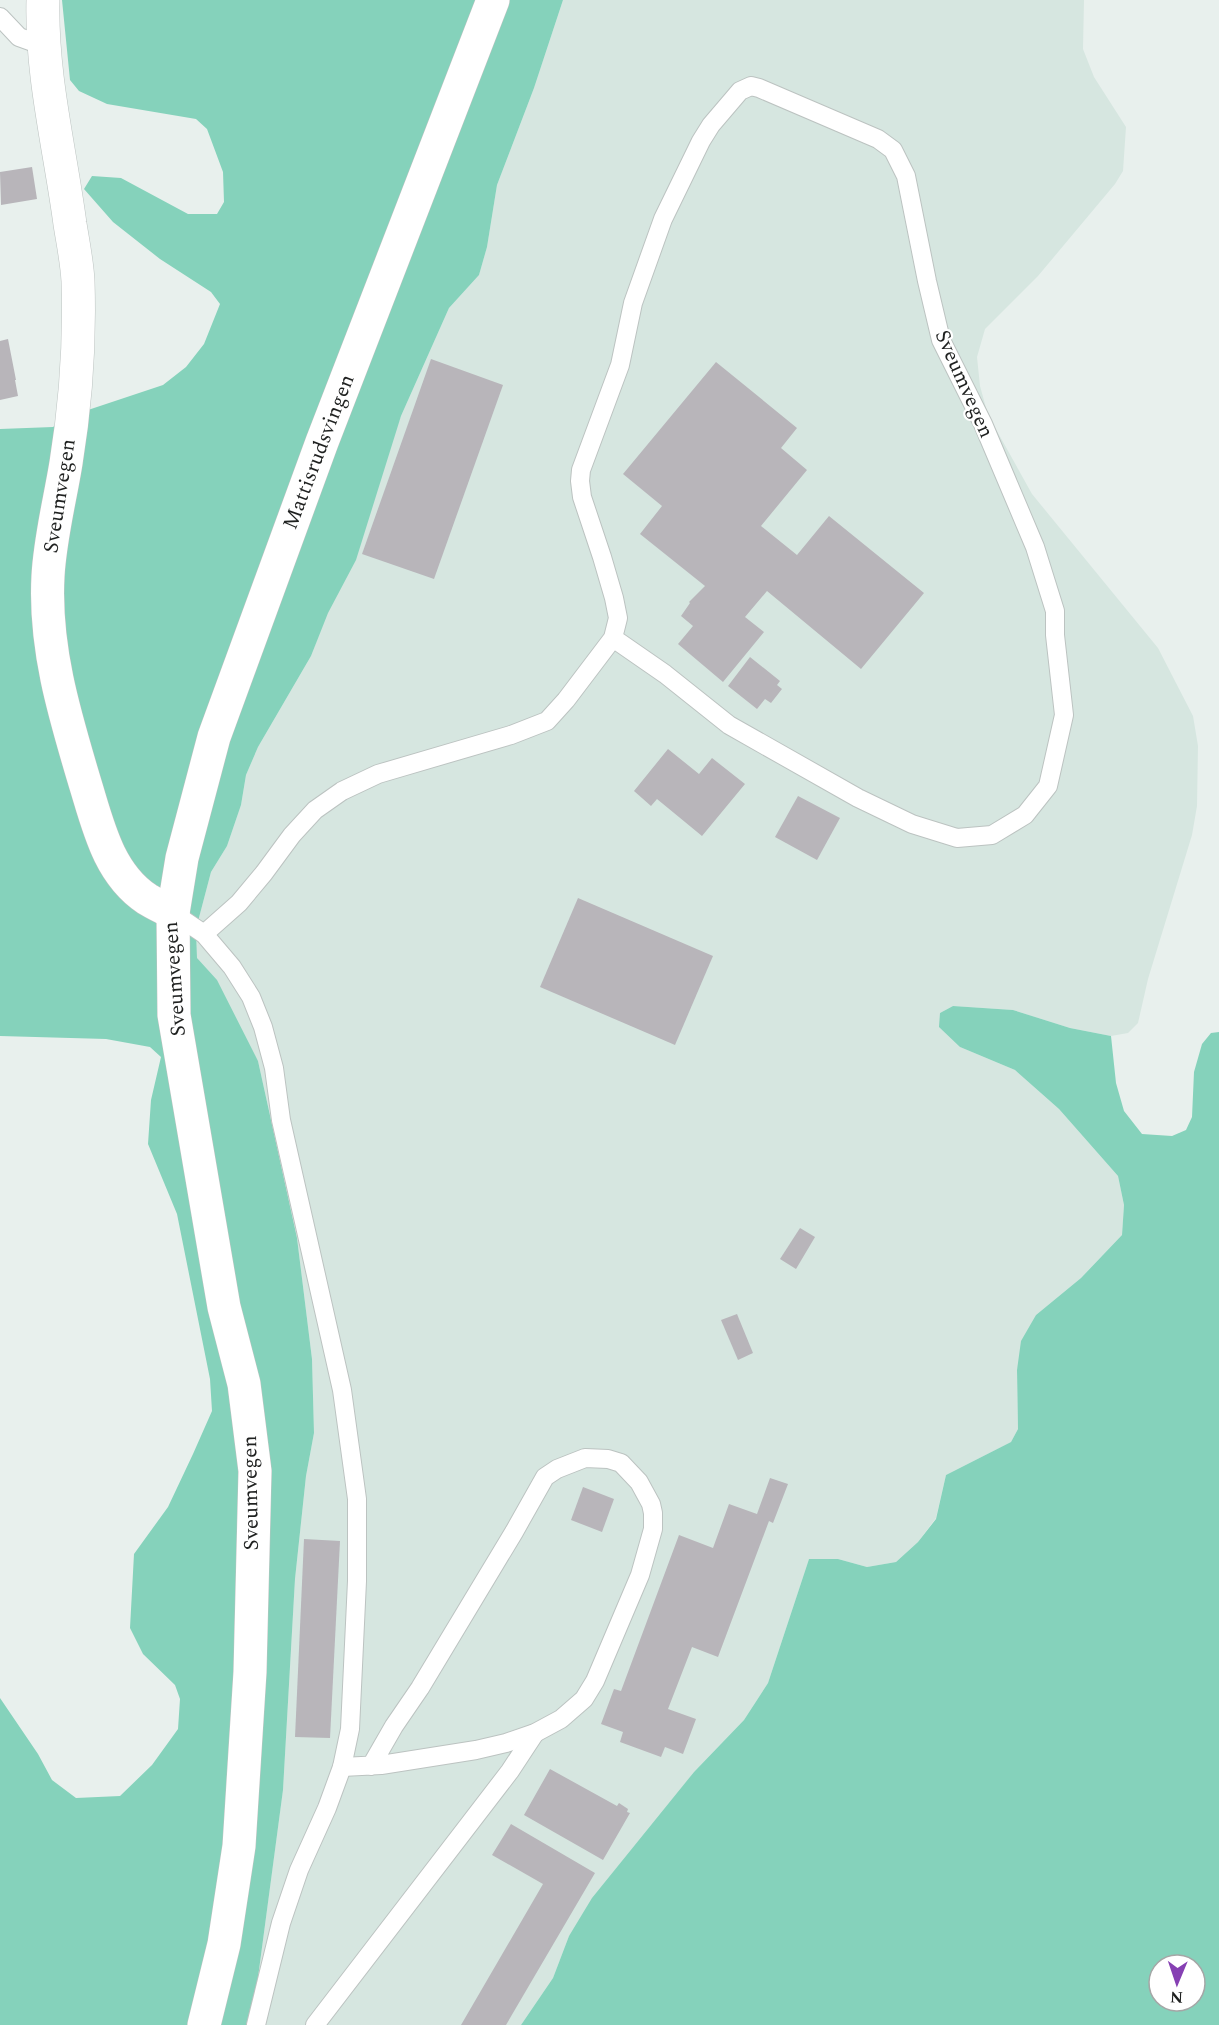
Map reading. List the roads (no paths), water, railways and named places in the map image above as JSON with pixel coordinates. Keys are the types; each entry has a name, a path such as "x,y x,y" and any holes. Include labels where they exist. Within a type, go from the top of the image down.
{"street":[{"name":"Sveumvegen","path":"43,0 44,46 51,110 66,188 78,276 79,326 77,377 72,419 52,534 48,576 48,612 52,655 59,694 75,750 99,830 111,859 123,878 147,899 173,913 174,1015 224,1306 244,1384 255,1471 250,1672 239,1846 224,1944 204,2025"},
{"name":"Mattisrudsvingen","path":"173,913 182,858 214,737 322,442 493,0"}],"lane":[{"path":"0,17 19,37 44,46"},
{"name":"Sveumvegen","path":"751,86 759,88 878,139 893,150 906,176 940,340 983,424 1035,548 1055,610 1055,635 1064,715 1048,786 1025,816 992,835 957,838 912,824 858,798 729,725 665,674 613,638 618,618 614,598 582,497 581,470 620,365 633,303 663,219 711,125 740,91 751,86"},
{"path":"204,934 245,895 292,834 315,810 342,790 378,774 511,735 547,721 566,700 613,638"},
{"path":"173,913 204,934 232,967 251,997 263,1027 274,1068 281,1120 342,1390 357,1499 357,1581 350,1729 342,1767 327,1808 299,1870 281,1923 256,2025"},
{"path":"342,1767 371,1766 476,1750 506,1743 561,1719 584,1699 595,1681 640,1575 653,1528 651,1504 639,1482 621,1463 608,1459 585,1458 557,1469 545,1478 371,1766"},
{"path":"315,2025 510,1771 535,1732"}]}
